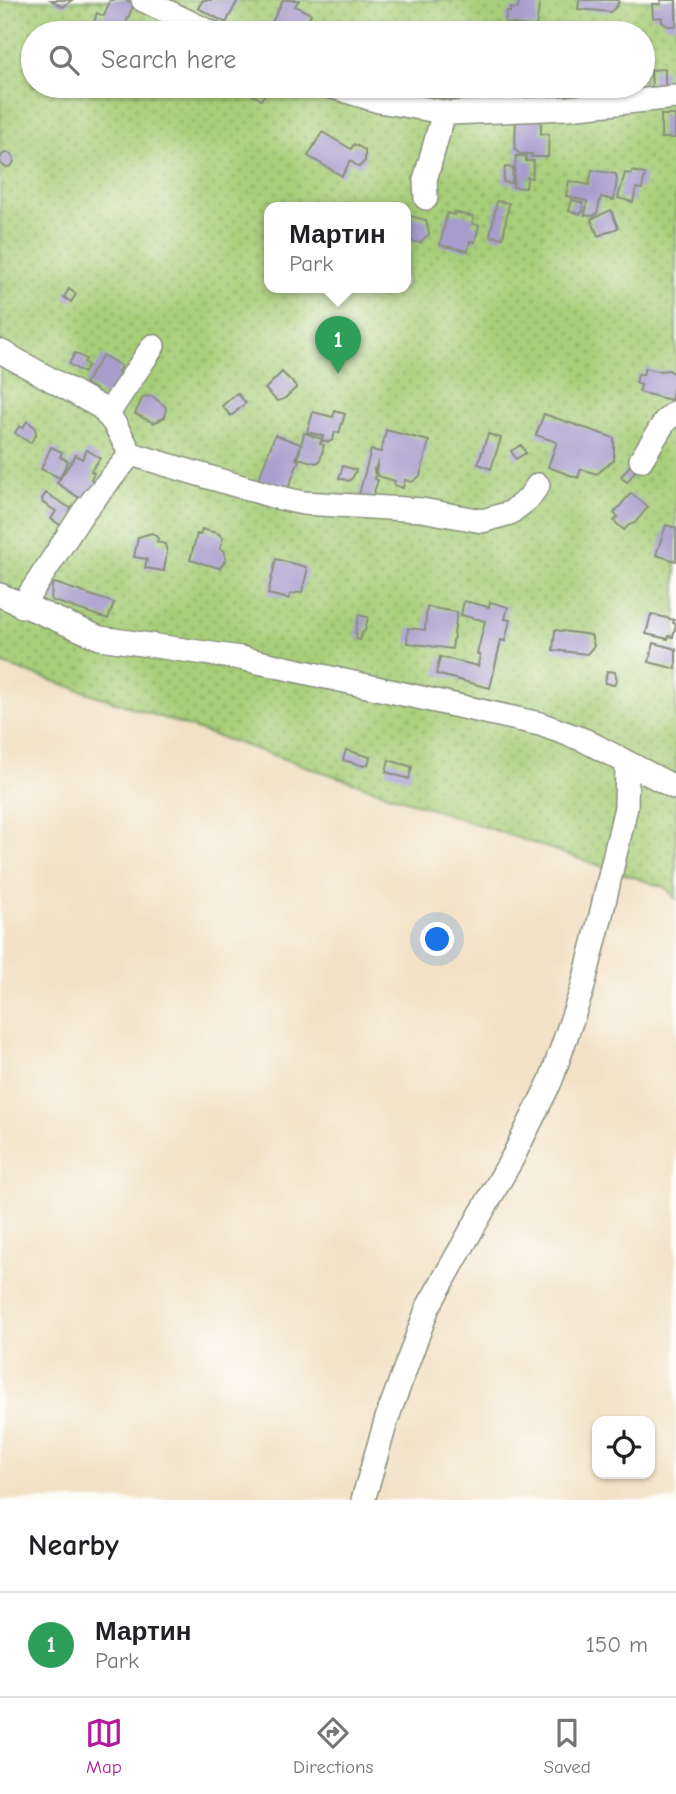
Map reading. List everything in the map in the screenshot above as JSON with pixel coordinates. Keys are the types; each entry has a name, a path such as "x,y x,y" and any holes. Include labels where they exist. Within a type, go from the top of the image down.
{"street":[{"path":"143,0 187,21"},
{"path":"369,98 444,112 568,107 676,97"},
{"path":"426,198 425,180 444,112"},
{"path":"107,415 153,346"},
{"path":"0,351 102,408 131,454 276,497 303,503 422,510 482,521 510,513 528,499 538,485"},
{"path":"641,460 665,421 676,412"},
{"path":"22,606 84,512 131,454"},
{"path":"0,595 100,638 240,657 540,724 584,740 676,788"},
{"path":"363,1500 387,1418 428,1307 513,1157 551,1080 582,990 601,915 626,807 627,764"}],"green space":[{"path":"0,0 676,0 676,899 666,888 0,663"}],"building":[{"path":"51,0 72,0 63,7"},
{"path":"110,0 134,3 127,21 94,21 97,13 104,16"},
{"path":"203,0 238,0 227,21 198,8"},
{"path":"283,0 299,0 295,6 311,14 307,21 272,21"},
{"path":"519,0 540,0 537,21 505,21 510,8 518,9"},
{"path":"579,0 619,0 610,12 578,9"},
{"path":"660,0 676,0 676,26 668,26 662,22 662,17 653,18 652,4 661,4"},
{"path":"665,69 665,88 655,88 655,70"},
{"path":"661,115 675,115 675,138 661,138"},
{"path":"516,116 541,117 541,134 549,134 548,157 531,157 532,154 520,154 515,150"},
{"path":"322,132 351,149 354,144 365,150 365,161 359,167 350,161 342,176 308,156"},
{"path":"7,153 12,155 12,165 7,167 2,165 0,160 2,155"},
{"path":"516,156 526,156 526,161 534,161 532,178 527,177 526,188 513,187"},
{"path":"505,167 513,168 512,183 503,182"},
{"path":"592,170 616,174 617,179 614,200 601,197 597,213 593,216 585,215 587,201 566,196 569,181 589,185"},
{"path":"632,171 645,174 642,189 636,188 633,202 618,198 625,173 632,174"},
{"path":"572,200 583,203 583,211 580,214 569,211"},
{"path":"497,201 509,203 503,238 490,236"},
{"path":"611,210 618,228 598,236 591,219"},
{"path":"454,212 474,217 472,224 479,225 475,242 470,241 468,251 440,245 447,213 454,215"},
{"path":"411,216 426,220 429,234 420,243 411,241"},
{"path":"69,289 76,294 71,302 64,297"},
{"path":"75,353 86,359 84,362 88,365 84,373 69,364"},
{"path":"103,355 121,366 118,372 122,375 110,399 85,383"},
{"path":"645,368 669,370 676,375 671,400 639,392 641,385 636,383 638,374 643,375"},
{"path":"282,372 297,387 284,399 277,401 265,389"},
{"path":"237,393 246,403 231,416 222,406"},
{"path":"152,396 166,407 165,417 154,423 135,414 143,397"},
{"path":"335,411 345,414 339,433 335,432 333,440 322,440 323,436 307,432 313,412 333,417"},
{"path":"544,414 614,438 614,460 597,474 581,469 578,478 548,467 557,442 536,435"},
{"path":"27,421 35,427 36,435 30,443 15,433 19,426 23,428"},
{"path":"386,430 429,441 420,476 412,482 405,480 403,488 394,485 395,481 378,476 378,460 375,470 374,468 375,479 378,480 371,502 358,498 371,450 381,452"},
{"path":"304,433 322,439 320,444 324,445 320,461 316,463 298,458"},
{"path":"488,434 501,438 491,469 478,464"},
{"path":"275,435 301,444 296,459 299,460 288,489 258,481"},
{"path":"521,445 526,453 516,459 511,451"},
{"path":"51,447 62,452 60,457 68,461 60,478 41,469"},
{"path":"87,450 100,458 91,471 94,473 91,479 100,484 87,503 57,483 76,455 82,459"},
{"path":"634,460 640,465 627,482 621,477"},
{"path":"343,466 356,470 349,481 339,478"},
{"path":"46,493 75,511 65,528 51,519 56,511 43,503 42,499"},
{"path":"631,493 648,507 635,523 624,530 614,521 618,517 614,513"},
{"path":"666,525 676,528 676,561 656,555"},
{"path":"202,529 219,534 223,538 220,549 224,550 226,559 220,568 190,560 197,534 200,535"},
{"path":"152,533 158,538 157,542 165,544 167,552 164,571 145,568 147,559 134,557 138,537"},
{"path":"276,559 306,567 302,592 290,594 289,599 268,594"},
{"path":"55,583 114,603 108,619 51,600 52,585"},
{"path":"464,601 489,607 490,602 508,607 505,619 510,620 505,641 501,640 490,688 436,674 440,657 478,666 480,655 477,654 485,621 461,615"},
{"path":"427,607 457,612 452,649 407,643 408,628 425,630"},
{"path":"651,614 674,620 673,623 676,624 673,637 669,636 668,639 646,634"},
{"path":"359,615 368,617 360,640 356,639 355,633"},
{"path":"555,630 591,635 594,646 587,654 553,650"},
{"path":"654,643 676,649 676,669 649,662"},
{"path":"607,671 615,672 617,680 614,685 605,683"},
{"path":"346,750 370,757 368,765 343,760"},
{"path":"389,760 412,767 409,779 386,772"}],"place":[{"name":"Мартин","path":"338,374"}]}
